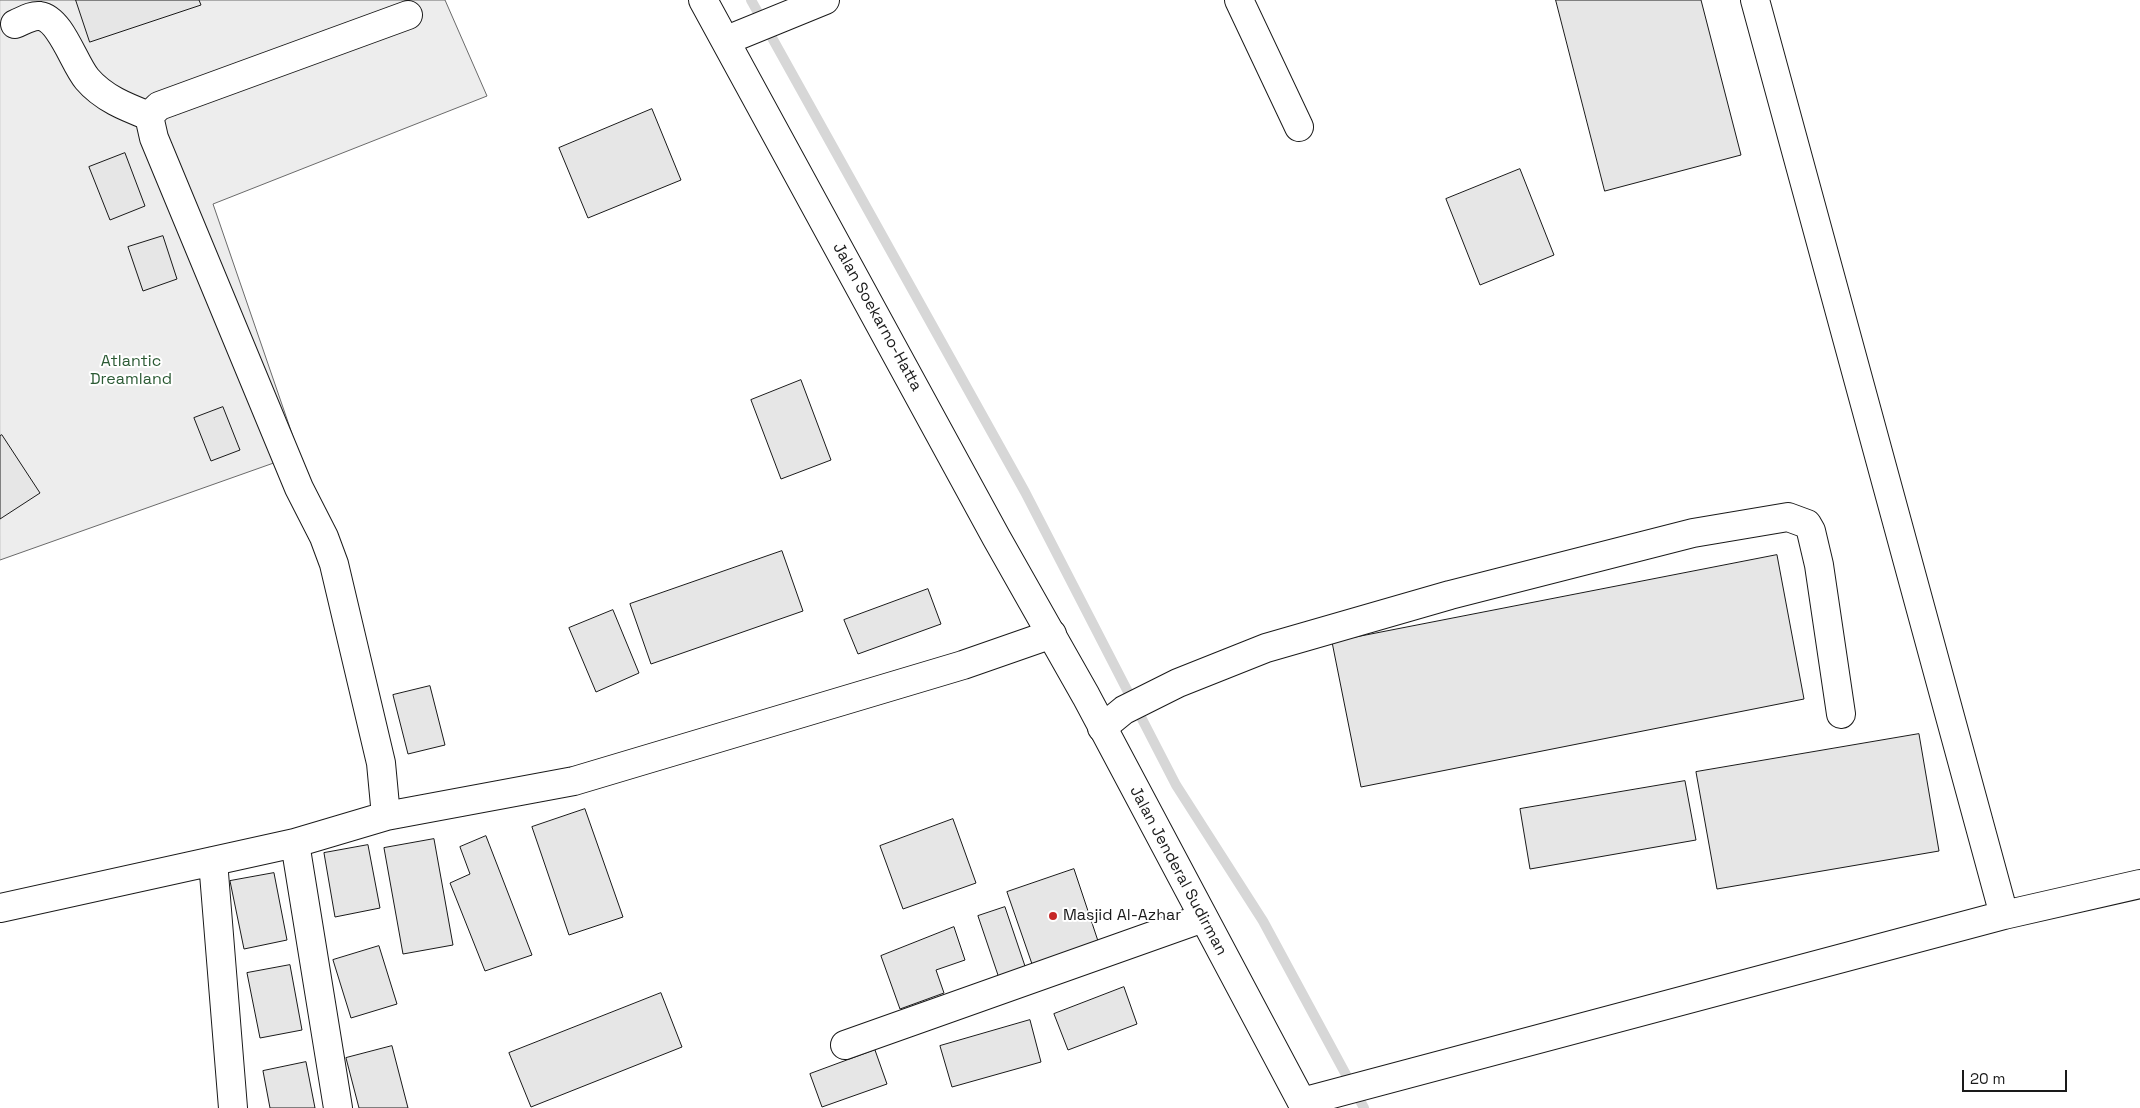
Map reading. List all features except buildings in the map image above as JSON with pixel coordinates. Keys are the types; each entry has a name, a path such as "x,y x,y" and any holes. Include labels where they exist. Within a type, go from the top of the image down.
{"street":[{"name":"Jalan Soekarno-Hatta","path":"703,0 735,37 996,537 1052,634"},
{"path":"1239,0 1299,127"},
{"path":"1754,0 2004,915"},
{"path":"735,37 818,3"},
{"path":"148,116 159,106 408,15"},
{"path":"15,24 38,16 49,20 59,32 87,79 116,103 148,116"},
{"path":"148,116 158,147 299,488 324,537 334,564 381,764 386,816"},
{"path":"1102,728 1124,710 1178,683 1266,648 1450,595 1694,533 1788,517 1808,524 1812,531 1819,564 1842,714"},
{"path":"0,908 295,843 386,816 574,780 962,665 1052,634"},
{"name":"Jalan Jenderal Sudirman","path":"1052,634 1203,918 1308,1103"},
{"path":"295,843 338,1108"},
{"path":"213,861 233,1108"},
{"path":"1308,1103 2004,915 2140,884"},
{"path":"845,1045 1203,918"}],"shaded area":[{"name":"Atlantic Dreamland","path":"0,0 445,0 487,96 213,204 299,454 0,560"}],"waterway":[{"path":"751,0 1025,492 1176,785 1263,921 1364,1108"}],"place":[{"name":"Masjid Al-Azhar","path":"1053,916"}]}
